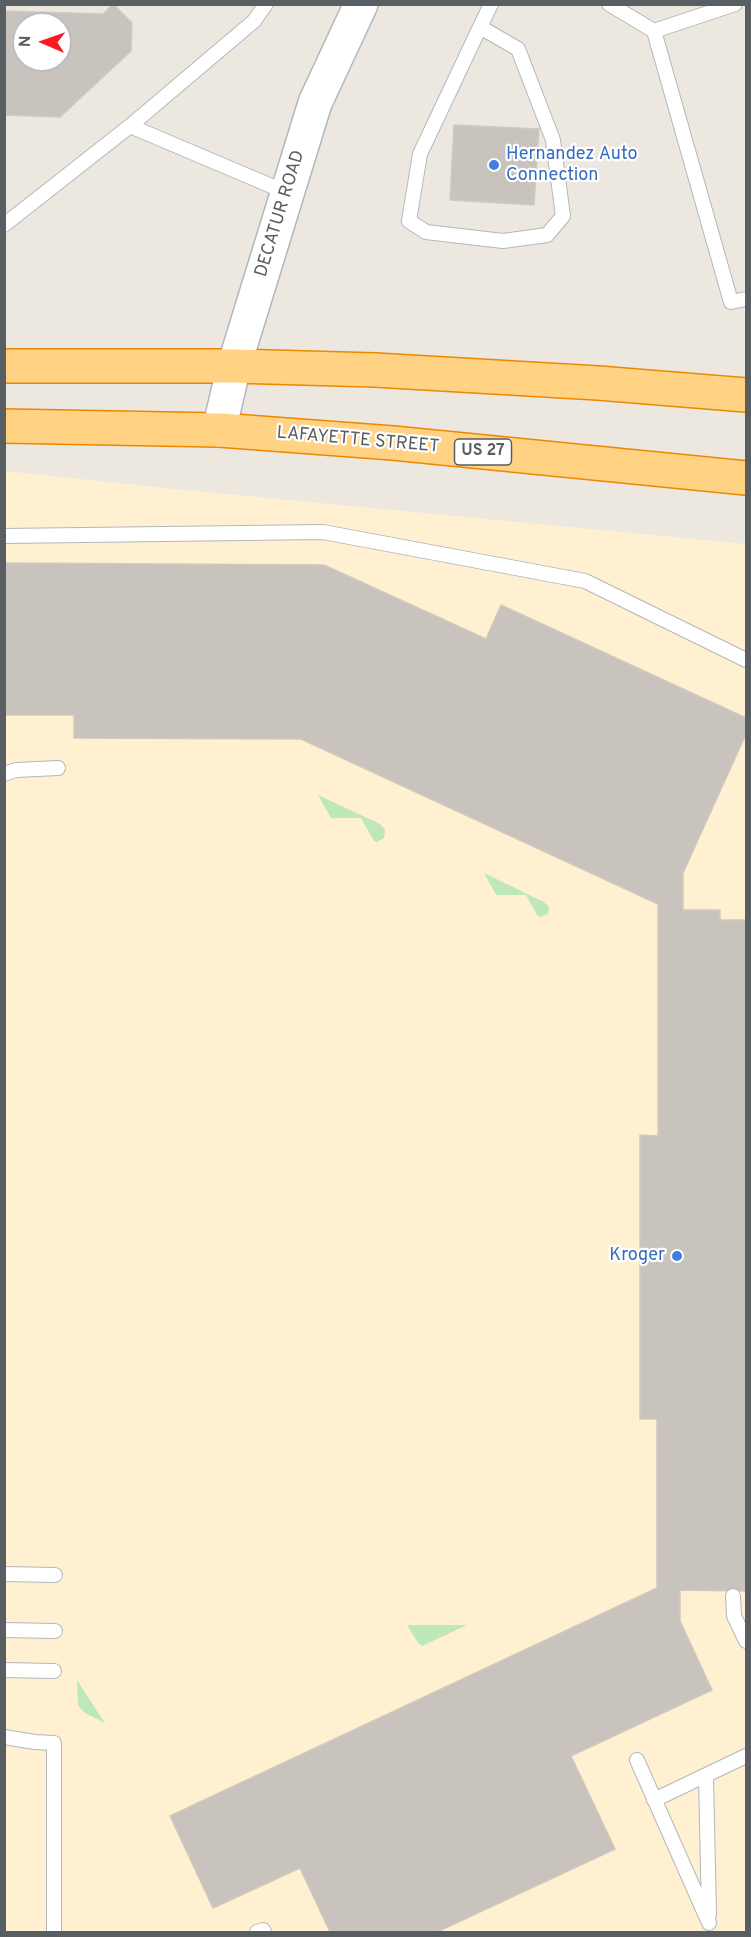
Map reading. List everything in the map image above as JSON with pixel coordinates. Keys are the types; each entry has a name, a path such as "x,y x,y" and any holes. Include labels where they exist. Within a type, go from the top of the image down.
{"highway":[{"path":"4,366 234,366 375,370 598,383 747,395"},
{"name":"LAFAYETTE STREET","path":"4,426 219,430 393,443 747,478"}],"street":[{"name":"DECATUR ROAD","path":"219,430 234,366 315,103 361,4"}],"lane":[{"path":"4,225 130,126 254,21 266,4"},
{"path":"480,27 518,49 553,140 563,216 547,235 503,241 426,232 409,221 420,154 480,27 491,4"},
{"path":"609,4 654,31 730,302 747,298"},
{"path":"654,31 735,4"},
{"path":"130,126 288,193"},
{"path":"4,536 322,532 585,581 747,660"},
{"path":"4,774 16,770 58,768"},
{"path":"4,1574 55,1575"},
{"path":"734,1596 734,1616 747,1641"},
{"path":"4,1630 55,1631"},
{"path":"4,1670 54,1671"},
{"path":"4,1737 54,1743 54,1932"},
{"path":"654,1800 747,1755"},
{"path":"637,1760 709,1928"},
{"path":"706,1776 709,1928"},
{"path":"257,1932 263,1930 264,1932"}],"shaded area":[{"path":"5,471 746,544 746,1932 5,1932"}],"green space":[{"path":"318,795 380,824 385,830 384,838 377,842 374,841 361,818 331,818"},
{"path":"484,873 544,902 549,907 548,914 540,917 537,915 526,895 496,895"},
{"path":"407,1625 467,1625 422,1646"},
{"path":"77,1680 105,1723 80,1708"}],"building":[{"path":"113,4 132,23 131,51 60,117 4,115 4,11 37,12 12,12 12,72 72,72 72,13 103,14"},
{"name":"Hernandez Auto Connection","path":"454,125 539,129 534,205 450,200"},
{"path":"4,563 324,565 486,639 501,605 746,718 746,734 683,873 683,910 720,910 720,920 746,920 746,1591 680,1590 680,1621 712,1690 571,1756 615,1849 437,1932 330,1932 300,1868 213,1908 170,1816 657,1588 657,1419 640,1419 640,1135 658,1136 658,904 301,739 74,738 74,715 4,715"}],"place":[{"name":"Hernandez Auto Connection","path":"494,165"},
{"name":"Kroger","path":"677,1256"}]}
